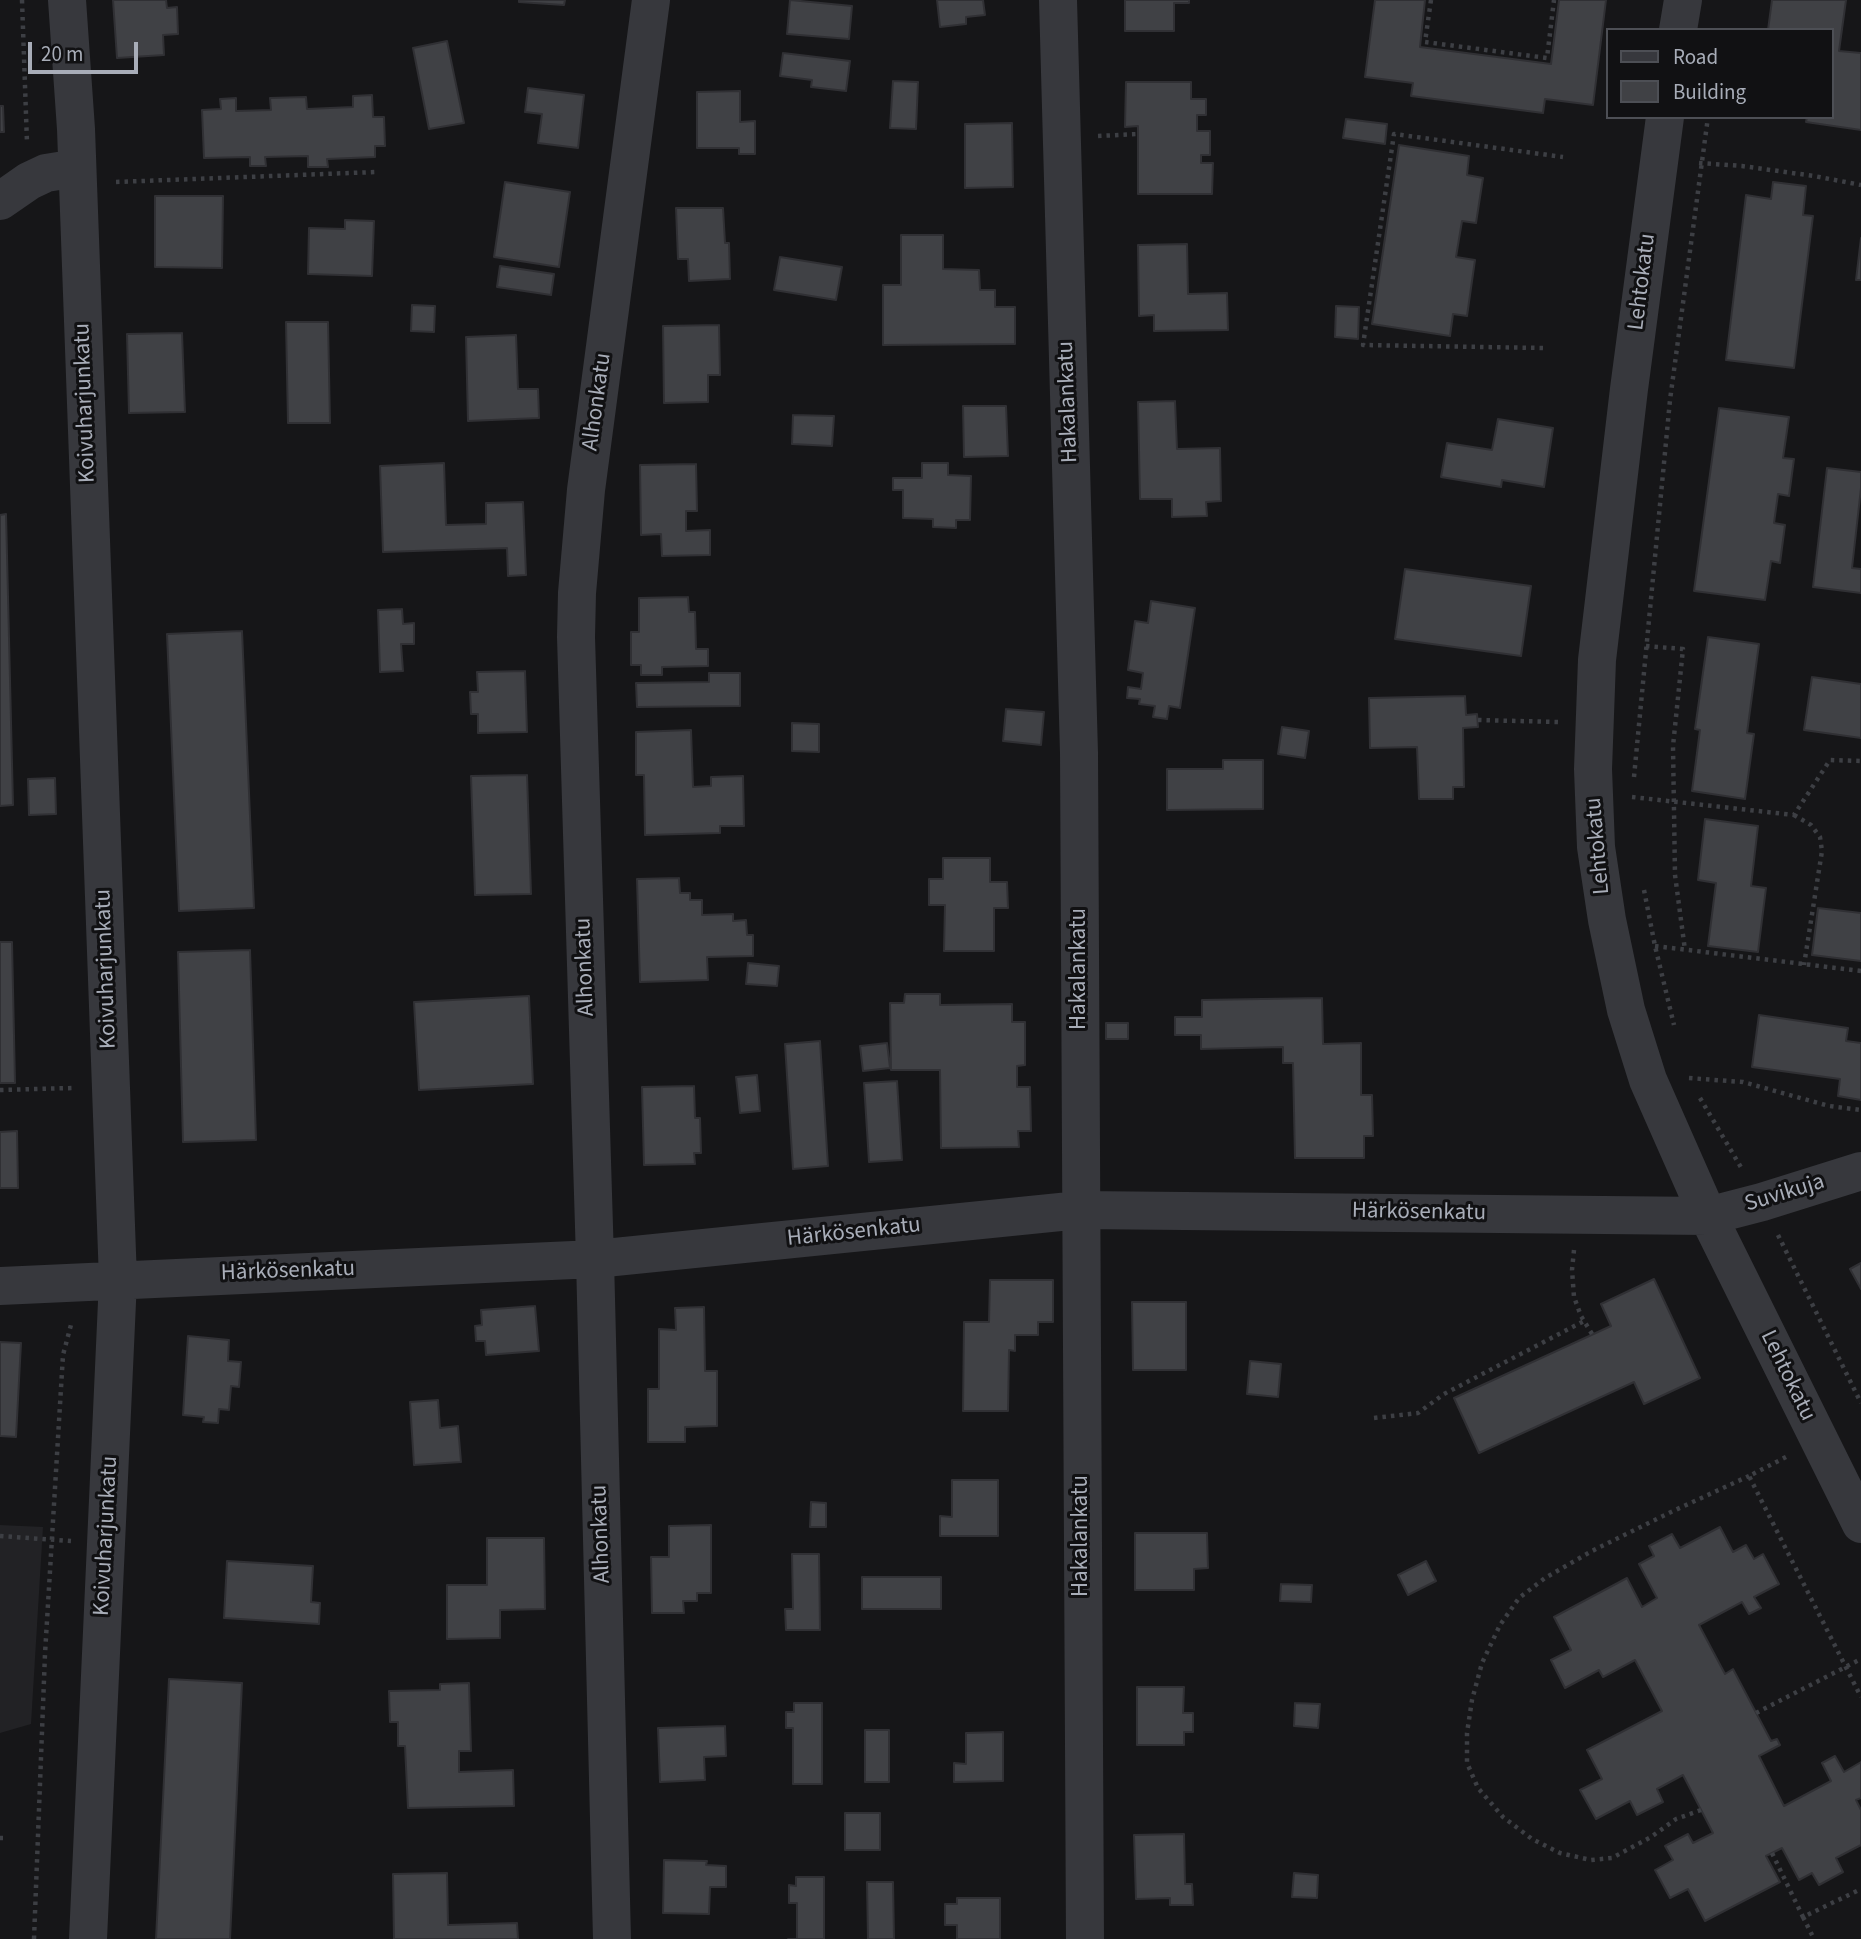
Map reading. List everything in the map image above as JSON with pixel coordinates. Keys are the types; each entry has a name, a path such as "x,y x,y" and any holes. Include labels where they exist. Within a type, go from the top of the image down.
{"street":[{"name":"Koivuharjunkatu","path":"67,0 76,128 118,1280 88,1939"},
{"name":"Alhonkatu","path":"612,1939 576,637 586,490 651,0"},
{"name":"Hakalankatu","path":"1058,0 1079,753 1085,1939"},
{"path":"1678,28 1683,0"},
{"name":"Lehtokatu","path":"1665,119 1597,660 1593,769 1596,847 1607,920 1626,1010 1648,1080 1708,1216 1861,1524"},
{"path":"14,191 46,173 77,168"},
{"name":"Suvikuja","path":"1708,1216 1861,1171"},
{"name":"Härkösenkatu","path":"0,1286 595,1259 1080,1210 1708,1216"}],"path":[{"path":"14,191 22,0"},
{"path":"1431,0 1425,42 1546,58 1554,0"},
{"path":"1631,807 1670,400 1708,119"},
{"path":"1543,348 1363,345 1375,283 1394,134 1563,157"},
{"path":"1658,161 1742,166 1861,185"},
{"path":"115,181 376,172"},
{"path":"1387,185 1393,185"},
{"path":"1646,646 1683,649 1673,746 1675,874 1685,950"},
{"path":"1794,815 1830,760 1861,761"},
{"path":"1632,797 1794,815 1811,825 1820,836 1822,851 1804,965"},
{"path":"1642,881 1676,1034"},
{"path":"1655,946 1861,971"},
{"path":"1685,1071 1762,1202 1861,1404"},
{"path":"1689,1078 1743,1082 1829,1106 1861,1110"},
{"path":"0,1090 81,1088"},
{"path":"1578,1215 1572,1270 1574,1297 1592,1334"},
{"path":"34,1939 45,1654 63,1354 74,1317 71,1282"},
{"path":"1374,1418 1418,1413 1444,1394 1584,1321"},
{"path":"1701,1810 1676,1819 1651,1837 1612,1858 1591,1860 1560,1853 1532,1839 1503,1817 1478,1788 1467,1763 1467,1733 1482,1663 1500,1625 1519,1598 1545,1578 1592,1551 1749,1476 1819,1439"},
{"path":"1749,1476 1861,1698"},
{"path":"0,1536 52,1540"},
{"path":"1756,1713 1861,1659"},
{"path":"1772,1853 1814,1939"},
{"path":"1803,1917 1861,1889"}],"shaded area":[{"path":"0,1525 43,1527 31,1724 0,1733"}],"building":[{"path":"113,0 166,0 167,8 177,7 178,34 163,35 164,55 117,58"},
{"path":"519,0 565,0 564,5"},
{"path":"790,0 852,6 849,39 787,34"},
{"path":"937,0 983,0 985,15 966,17 966,24 940,27"},
{"path":"1125,0 1189,0 1189,3 1174,3 1174,31 1125,31"},
{"path":"1375,0 1425,0 1420,47 1551,64 1559,0 1606,0 1593,105 1545,99 1543,113 1411,96 1413,83 1365,77"},
{"path":"1772,0 1846,0 1839,51 1861,53 1861,130 1806,122 1807,119 1833,119 1833,28 1768,28"},
{"path":"447,41 464,123 429,129 413,48"},
{"path":"783,53 850,61 846,91 811,87 812,80 780,76"},
{"path":"893,81 918,82 916,129 890,128"},
{"path":"1126,82 1191,82 1191,99 1206,99 1206,115 1197,115 1197,131 1210,131 1210,155 1201,155 1201,163 1213,163 1212,194 1138,194 1138,126 1125,127"},
{"path":"528,88 584,95 578,148 538,143 542,114 525,112"},
{"path":"740,91 740,122 755,121 755,154 739,154 739,148 697,148 697,92"},
{"path":"372,95 373,117 384,117 385,146 375,146 375,157 327,159 328,167 308,167 308,156 265,157 266,166 250,166 250,157 204,158 202,110 221,109 220,99 236,98 236,111 271,110 270,98 306,97 307,109 353,107 353,96"},
{"path":"0,106 3,106 4,132 0,132"},
{"path":"1346,119 1387,124 1385,144 1343,138"},
{"path":"1012,123 1013,187 965,188 965,124"},
{"path":"1399,145 1469,156 1467,175 1483,178 1476,223 1462,221 1456,257 1475,260 1467,316 1453,314 1450,336 1372,324"},
{"path":"505,182 570,192 559,267 494,257"},
{"path":"1773,182 1806,186 1803,215 1813,216 1794,368 1726,360 1746,195 1771,199"},
{"path":"155,196 223,196 222,268 155,267"},
{"path":"676,208 723,208 725,243 729,243 730,279 689,281 688,259 678,259"},
{"path":"345,220 374,221 372,276 308,274 309,228 345,229"},
{"path":"901,235 943,235 943,269 979,270 980,290 995,290 995,307 1015,307 1015,344 883,345 883,285 901,285"},
{"path":"1861,238 1861,280 1856,280"},
{"path":"1187,244 1188,294 1227,293 1228,330 1154,331 1154,315 1139,316 1138,245"},
{"path":"780,257 842,267 836,300 774,290"},
{"path":"500,266 554,274 551,295 497,287"},
{"path":"412,305 435,306 434,332 411,331"},
{"path":"1336,306 1359,307 1358,339 1335,337"},
{"path":"286,322 328,322 330,423 288,423"},
{"path":"719,325 720,375 708,375 708,402 664,403 663,326"},
{"path":"182,333 185,412 129,413 127,334"},
{"path":"516,335 518,389 538,389 539,418 468,421 466,337"},
{"path":"1175,401 1177,449 1220,448 1221,501 1206,502 1207,516 1172,517 1172,499 1140,499 1138,402"},
{"path":"963,406 1006,406 1008,456 964,457"},
{"path":"1719,408 1789,417 1783,458 1794,459 1789,496 1778,494 1774,523 1785,525 1780,563 1771,561 1765,600 1694,591"},
{"path":"793,415 834,416 832,446 792,444"},
{"path":"1498,419 1553,428 1544,487 1502,480 1501,487 1441,477 1447,443 1492,450"},
{"path":"444,463 446,525 486,524 486,503 523,502 526,575 508,576 507,548 383,552 380,466"},
{"path":"922,463 948,463 948,475 971,476 970,520 956,520 956,528 933,527 933,519 903,518 903,490 893,490 893,478 922,478"},
{"path":"696,464 697,511 686,511 686,531 710,530 710,555 662,556 661,534 641,535 640,465"},
{"path":"1827,468 1861,472 1852,568 1861,569 1861,593 1813,587"},
{"path":"6,514 13,805 0,806 0,515"},
{"path":"1405,569 1531,586 1521,656 1395,639"},
{"path":"688,597 689,612 695,612 696,649 708,649 708,666 662,667 662,675 641,675 641,665 631,665 631,632 639,632 639,598"},
{"path":"1151,601 1195,608 1180,708 1169,706 1167,719 1153,717 1155,706 1139,704 1140,699 1127,698 1128,687 1141,689 1143,673 1128,670 1135,621 1148,623"},
{"path":"402,609 403,624 414,623 414,644 401,644 403,671 380,672 378,610"},
{"path":"242,631 254,908 179,911 167,634"},
{"path":"1708,637 1759,644 1747,733 1754,734 1745,799 1692,791 1700,730 1695,729"},
{"path":"525,671 527,732 478,733 478,714 471,714 470,692 478,692 477,672"},
{"path":"709,673 740,673 740,706 637,707 636,683 709,682"},
{"path":"1812,677 1861,684 1861,738 1804,730"},
{"path":"1465,696 1466,715 1477,714 1478,727 1463,728 1464,787 1453,787 1453,799 1419,799 1417,747 1370,748 1369,698"},
{"path":"1006,709 1044,712 1041,745 1003,741"},
{"path":"792,723 819,724 819,752 792,751"},
{"path":"1282,727 1309,731 1305,758 1278,754"},
{"path":"691,730 693,787 711,786 711,777 743,776 744,826 720,826 720,833 645,835 644,775 636,775 636,732"},
{"path":"1223,760 1263,760 1263,809 1167,810 1167,769 1223,769"},
{"path":"527,775 531,894 475,895 471,776"},
{"path":"55,778 56,814 29,815 28,779"},
{"path":"1705,819 1758,826 1751,886 1766,888 1758,952 1708,946 1716,883 1698,880"},
{"path":"943,858 990,858 990,882 1007,882 1008,908 994,908 994,951 944,951 945,905 929,905 929,879 943,879"},
{"path":"679,878 680,893 690,893 690,900 702,900 702,915 733,914 733,921 746,920 747,935 753,935 753,956 707,957 708,980 640,982 637,879"},
{"path":"1818,908 1861,913 1861,961 1812,955"},
{"path":"0,942 12,942 15,1083 0,1083"},
{"path":"250,950 256,1140 183,1142 178,952"},
{"path":"748,963 779,966 777,986 746,984"},
{"path":"905,994 940,994 940,1005 1012,1004 1012,1022 1025,1022 1025,1065 1017,1066 1017,1087 1030,1087 1031,1131 1018,1131 1019,1147 941,1148 940,1070 891,1070 890,1003 904,1003"},
{"path":"529,996 533,1084 419,1090 414,1002"},
{"path":"1322,998 1323,1044 1361,1043 1361,1095 1372,1095 1373,1136 1364,1136 1364,1158 1295,1158 1293,1063 1283,1063 1283,1047 1201,1049 1201,1035 1175,1035 1175,1017 1202,1017 1202,1000"},
{"path":"1759,1015 1848,1028 1846,1041 1861,1043 1861,1100 1838,1096 1840,1079 1752,1067"},
{"path":"1106,1023 1128,1023 1128,1039 1106,1039"},
{"path":"820,1041 828,1166 793,1169 785,1044"},
{"path":"887,1043 890,1068 863,1071 860,1046"},
{"path":"757,1075 760,1111 740,1113 736,1077"},
{"path":"897,1081 902,1160 869,1162 864,1083"},
{"path":"694,1086 695,1118 700,1118 701,1153 694,1153 695,1164 644,1165 642,1087"},
{"path":"17,1131 18,1188 0,1188 0,1132"},
{"path":"1861,1263 1861,1289 1850,1269"},
{"path":"1654,1279 1700,1378 1644,1404 1634,1382 1479,1453 1454,1398 1611,1326 1601,1304"},
{"path":"990,1280 1053,1280 1053,1322 1038,1322 1038,1335 1015,1335 1015,1351 1009,1350 1008,1411 963,1411 964,1322 989,1322"},
{"path":"1132,1302 1186,1302 1186,1370 1133,1370"},
{"path":"535,1306 539,1351 486,1355 485,1341 476,1341 475,1326 482,1325 481,1310"},
{"path":"704,1307 705,1371 717,1371 717,1426 685,1427 685,1442 648,1442 648,1389 659,1389 659,1329 676,1330 675,1308"},
{"path":"188,1336 229,1340 228,1361 241,1362 239,1387 231,1386 229,1410 219,1409 218,1423 203,1422 204,1417 183,1415"},
{"path":"0,1342 21,1343 16,1437 0,1436"},
{"path":"1250,1361 1281,1364 1278,1397 1247,1394"},
{"path":"438,1400 440,1428 458,1426 461,1462 414,1465 410,1402"},
{"path":"952,1480 998,1480 998,1536 940,1536 940,1516 952,1517"},
{"path":"811,1502 826,1503 826,1527 810,1527"},
{"path":"711,1525 711,1593 697,1593 697,1601 683,1601 684,1613 652,1613 651,1557 669,1557 669,1526"},
{"path":"1720,1527 1733,1552 1746,1545 1754,1559 1763,1554 1779,1584 1754,1597 1761,1608 1749,1614 1742,1602 1699,1625 1725,1674 1733,1669 1771,1741 1777,1739 1780,1745 1759,1756 1784,1806 1831,1781 1822,1763 1835,1756 1844,1772 1861,1762 1861,1798 1856,1800 1861,1810 1861,1845 1836,1858 1843,1872 1819,1885 1812,1873 1799,1880 1782,1848 1766,1856 1780,1882 1705,1921 1688,1889 1670,1898 1655,1870 1673,1860 1665,1846 1688,1834 1693,1843 1713,1833 1683,1775 1657,1789 1663,1802 1637,1815 1630,1801 1596,1819 1580,1790 1602,1779 1587,1750 1662,1711 1635,1660 1603,1677 1599,1670 1565,1688 1551,1660 1571,1650 1554,1617 1627,1578 1642,1607 1657,1598 1639,1564 1654,1556 1649,1546 1672,1534 1680,1548"},
{"path":"1135,1533 1207,1533 1208,1568 1194,1569 1194,1590 1135,1590"},
{"path":"487,1538 544,1538 545,1609 500,1610 500,1638 447,1639 447,1585 487,1585"},
{"path":"792,1554 819,1554 820,1630 786,1630 785,1609 793,1609"},
{"path":"227,1561 313,1566 311,1602 320,1603 319,1624 224,1618"},
{"path":"1426,1561 1436,1581 1408,1595 1398,1575"},
{"path":"862,1577 941,1577 941,1609 862,1609"},
{"path":"1281,1584 1312,1585 1311,1602 1280,1601"},
{"path":"169,1679 242,1683 230,1939 156,1939"},
{"path":"469,1683 471,1751 459,1751 459,1772 513,1770 514,1806 408,1808 405,1746 398,1746 398,1722 390,1722 389,1691 440,1690 440,1684"},
{"path":"1137,1687 1184,1687 1183,1713 1193,1713 1193,1732 1184,1732 1184,1745 1137,1745"},
{"path":"794,1703 822,1703 822,1784 793,1784 793,1728 786,1728 786,1712 794,1712"},
{"path":"1295,1703 1320,1704 1318,1728 1294,1726"},
{"path":"725,1726 726,1756 704,1757 705,1780 660,1782 658,1728"},
{"path":"865,1730 889,1730 889,1782 865,1782"},
{"path":"1003,1732 1003,1781 954,1782 954,1763 966,1764 966,1733"},
{"path":"845,1813 880,1813 880,1850 845,1850"},
{"path":"1184,1834 1185,1884 1192,1884 1193,1905 1170,1905 1170,1898 1136,1899 1134,1835"},
{"path":"664,1860 707,1861 706,1865 726,1866 726,1887 710,1887 709,1914 663,1913"},
{"path":"447,1873 448,1925 517,1923 518,1939 394,1939 393,1874"},
{"path":"1294,1873 1318,1875 1317,1898 1292,1897"},
{"path":"796,1877 824,1877 824,1939 797,1939 797,1903 789,1903 789,1885 796,1886"},
{"path":"867,1882 893,1882 894,1939 868,1939"},
{"path":"957,1898 1000,1898 1000,1939 957,1939 957,1925 945,1925 945,1904 957,1904"}]}
